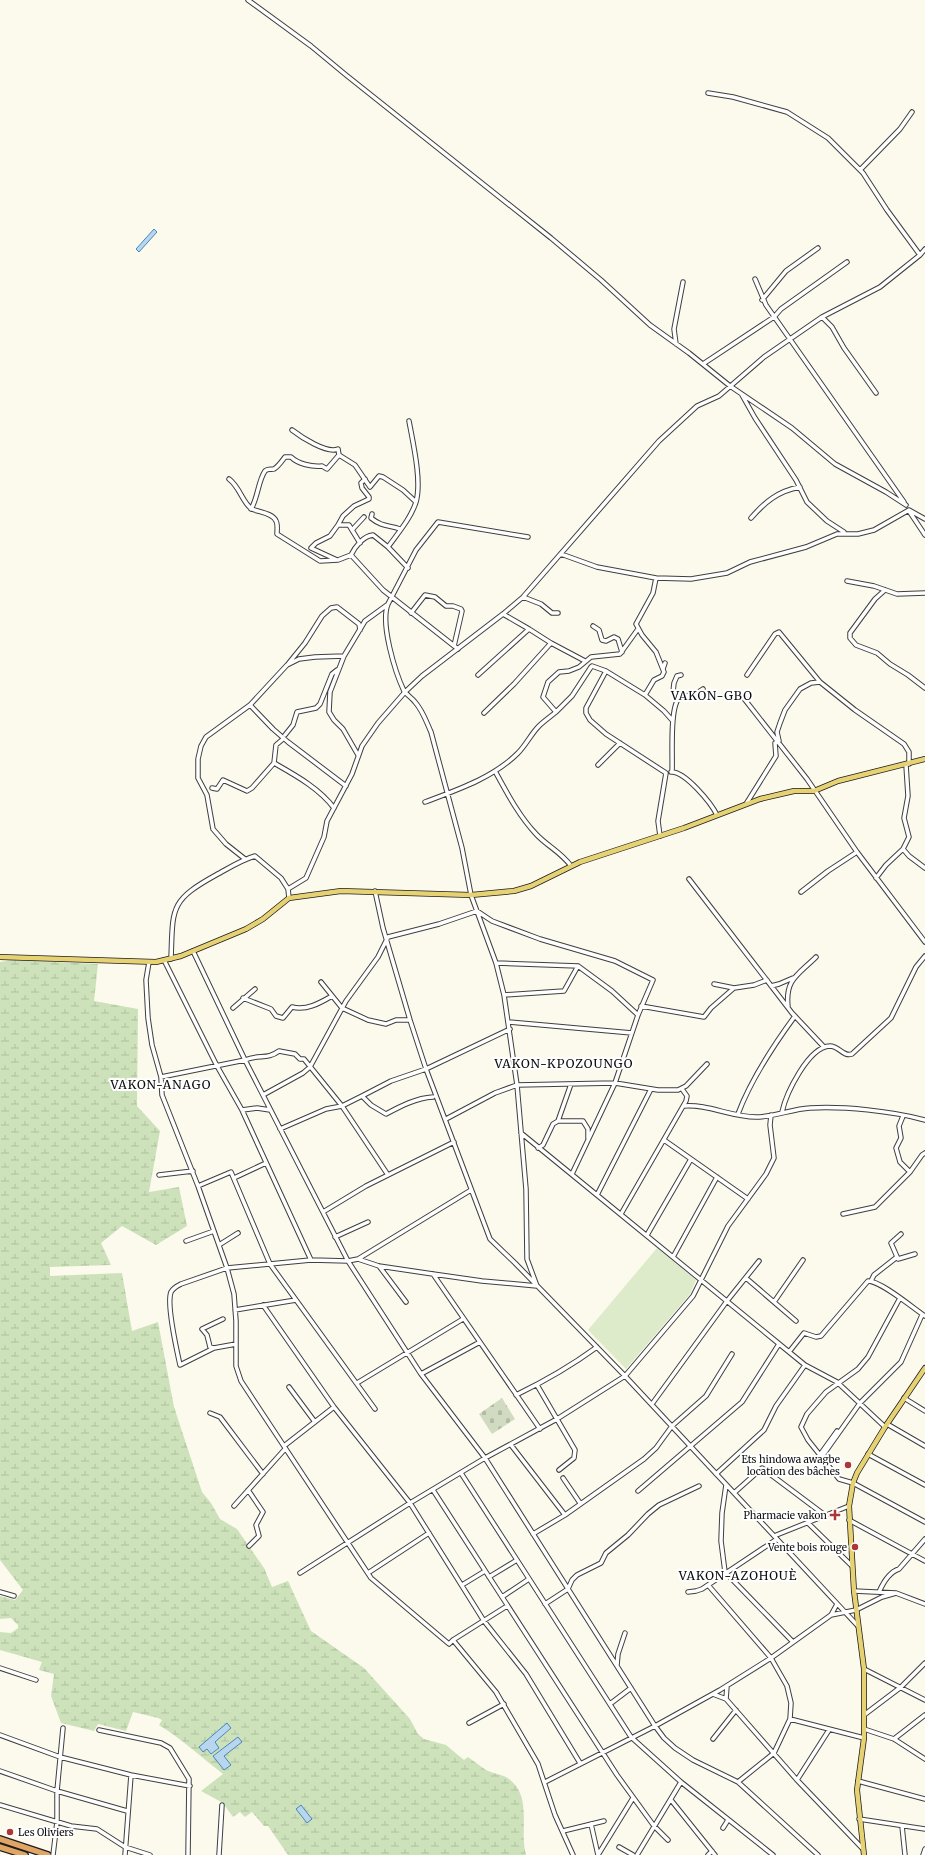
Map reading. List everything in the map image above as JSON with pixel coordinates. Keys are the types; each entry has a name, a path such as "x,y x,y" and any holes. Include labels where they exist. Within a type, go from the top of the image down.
{"highway":[{"path":"0,1839 48,1855"},
{"path":"0,1846 11,1853 25,1855"}],"main road":[{"path":"0,957 149,962 171,959 193,951 256,923 289,898 331,891 375,891 471,895 522,890 571,866 660,836 746,804 794,791 814,791 838,781 925,760"},
{"path":"864,1855 859,1819 858,1781 864,1738 864,1669 854,1591 849,1506 853,1483 868,1454 925,1368"}],"street":[{"path":"248,0 305,41 551,238 601,280 642,318 730,386 792,428 835,464 886,492 906,505"},
{"path":"708,93 750,101 791,114 828,138 860,170 920,255"},
{"path":"860,170 900,129 912,112"},
{"path":"762,300 786,271 818,248"},
{"path":"288,889 306,878 324,837 327,821 352,774 366,737 405,692 422,676 503,614 523,596 659,441 697,406 719,396 750,368 822,317 880,287 920,255 925,249"},
{"path":"703,364 774,317 781,309 847,262"},
{"path":"755,279 762,300 906,505 925,535"},
{"path":"676,344 674,329 683,282"},
{"path":"822,317 832,327 844,348 876,394"},
{"path":"742,394 755,418 800,487 807,502 834,526 847,533"},
{"path":"388,547 409,517 416,502 417,488 415,453 409,422"},
{"path":"292,430 316,445 332,451 338,449 339,455 355,465 370,487 379,476 388,480 416,502"},
{"path":"251,509 255,501 259,483 265,472 276,467 285,458 291,457 307,464 322,466 327,469 339,455"},
{"path":"229,479 238,488 241,496 251,509 273,518 276,521 277,534 320,561 338,560 352,555 365,537 373,534 408,568"},
{"path":"303,550 311,548 316,543 330,536 343,516 354,506 369,499 369,496 362,488 361,483 365,479"},
{"path":"750,518 766,501 775,495 789,489 800,487"},
{"path":"561,554 597,567 656,578 691,580 727,573 750,562 806,547 837,534 858,534 874,530 909,510"},
{"path":"909,510 925,519"},
{"path":"372,514 371,518 385,527 400,529"},
{"path":"352,530 364,517"},
{"path":"528,537 438,522 416,550 388,604 385,611 385,617 390,649 405,692 416,702 424,715 431,732 462,848 471,895 496,963 504,994 517,1085 526,1189 527,1259 537,1286"},
{"path":"338,525 350,525 360,543"},
{"path":"311,548 338,560"},
{"path":"352,555 392,598 458,649"},
{"path":"656,578 653,593 636,624 638,629 656,652 663,669"},
{"path":"848,581 874,586 897,594 925,593"},
{"path":"885,590 875,599 850,633 850,638 856,645 877,653 890,664 925,688"},
{"path":"411,613 425,595 435,597 446,606 453,606 461,609 462,611 454,646"},
{"path":"523,596 541,604 552,613 558,613"},
{"path":"358,755 343,729 334,720 330,712 330,692 344,656 365,621 388,604"},
{"path":"245,859 226,844 212,829 206,795 198,778 198,759 201,746 206,736 250,705 287,665 305,643 322,616 331,608 337,607 359,624 360,631"},
{"path":"503,614 550,643 585,661"},
{"path":"593,626 599,630 602,640 606,641 614,637 618,639 622,652"},
{"path":"556,712 543,697 548,682 560,672 569,671 579,667 585,661 598,655 617,655 622,652 638,629"},
{"path":"478,675 529,630"},
{"path":"747,675 775,634 779,632 820,682 855,710 904,744 908,752 908,796 904,818 910,837 903,849 886,865 876,878"},
{"path":"484,713 514,684 550,643"},
{"path":"287,665 298,659 344,656"},
{"path":"645,695 654,680 663,674 665,663"},
{"path":"425,802 447,794 495,771 518,753 539,726 572,696 592,666 606,671 645,695 672,720"},
{"path":"212,788 217,789 223,780 247,791 252,788 274,763 276,745 293,725 297,712 316,708 320,704 332,674 338,669"},
{"path":"606,671 586,708 586,713 590,720 620,743 666,773 672,772 679,774 687,780 712,806 717,815"},
{"path":"678,698 673,692 674,683 677,676 681,675"},
{"path":"746,804 776,756 775,743 778,742 777,732 785,710 800,689 811,683 820,682"},
{"path":"678,698 685,695 695,695 703,690"},
{"path":"742,696 807,779 857,852 925,942"},
{"path":"672,772 672,720 678,698"},
{"path":"250,705 284,737 346,786"},
{"path":"598,765 620,743"},
{"path":"274,763 310,785 329,801 334,808"},
{"path":"495,771 509,796 530,827 543,841 561,854 571,866"},
{"path":"660,836 658,821 666,773"},
{"path":"903,849 909,856 925,868"},
{"path":"801,892 828,871 857,852"},
{"path":"171,959 173,916 178,902 195,886 245,859 255,856 259,858 281,878 288,889 289,898"},
{"path":"689,879 788,1008 824,1047"},
{"path":"375,891 386,940 426,1069 490,1239 652,1404 858,1626"},
{"path":"263,1095 303,1073 311,1066 342,1008 378,957 388,937 439,924 477,911"},
{"path":"477,911 492,921 540,939 615,961 653,980 641,1006 615,1083 572,1174"},
{"path":"193,951 245,1060 348,1261 421,1374 485,1458 655,1726 664,1738 675,1748 697,1762 738,1782 818,1855"},
{"path":"782,1112 785,1099 798,1073 813,1055 824,1047 832,1046 846,1054 852,1054 885,1026 891,1018 916,967 925,956"},
{"path":"788,1008 787,990 795,978 816,957"},
{"path":"164,960 217,1066 242,1110 311,1260"},
{"path":"149,962 146,980 148,1018 152,1045 161,1077 162,1095 198,1186 227,1268 234,1294 236,1366 241,1381 347,1544 368,1573 449,1644 507,1606"},
{"path":"496,963 578,966 612,991 638,1015"},
{"path":"504,994 564,991 578,966"},
{"path":"771,986 795,978"},
{"path":"714,984 734,988 754,985 767,980"},
{"path":"321,982 342,1008 368,1020 386,1024 396,1020 410,1020"},
{"path":"233,1008 255,988"},
{"path":"641,1006 704,1017 711,1008 734,988"},
{"path":"243,998 271,1009 276,1016 283,1018 292,1007 297,1008 315,1006 332,996"},
{"path":"738,1114 742,1102 795,1016"},
{"path":"509,1022 632,1033"},
{"path":"280,1129 326,1109 342,1106 391,1081 426,1069 510,1029"},
{"path":"161,1077 258,1056 271,1056 279,1051 294,1054 300,1059 304,1059 311,1066 342,1106 388,1175"},
{"path":"446,1119 495,1093 517,1085 615,1083 666,1090 682,1089 706,1064"},
{"path":"558,1121 571,1084"},
{"path":"597,1195 650,1088"},
{"path":"621,1214 684,1106 687,1096 682,1089"},
{"path":"362,1096 371,1105 386,1114 418,1100 433,1097"},
{"path":"684,1106 699,1106 754,1117 825,1107 925,1120"},
{"path":"242,1110 257,1108 270,1110"},
{"path":"300,1573 410,1503 485,1458 557,1419 625,1376 693,1296 728,1226 763,1180 774,1158 770,1125 771,1115"},
{"path":"903,1116 899,1126 901,1138 896,1148 900,1162 910,1172"},
{"path":"538,1148 543,1145 552,1124 558,1121 582,1121 588,1129 588,1139"},
{"path":"521,1133 805,1365 837,1382 886,1426 925,1446"},
{"path":"664,1140 748,1199"},
{"path":"322,1212 388,1175 454,1142"},
{"path":"843,1214 875,1207 910,1172 925,1153"},
{"path":"647,1236 691,1159"},
{"path":"234,1178 266,1163"},
{"path":"159,1175 192,1171"},
{"path":"198,1186 231,1172 270,1264 375,1409"},
{"path":"673,1257 717,1177"},
{"path":"236,1344 214,1348 180,1365 172,1322 171,1293 174,1288 181,1284 227,1268 311,1260 348,1261 358,1259 471,1190"},
{"path":"335,1237 368,1222"},
{"path":"186,1241 214,1231"},
{"path":"219,1245 238,1233"},
{"path":"898,1257 891,1243 901,1234"},
{"path":"789,1352 804,1333 816,1337 821,1336 865,1283 871,1281 874,1275 898,1257 898,1259 915,1254"},
{"path":"358,1259 379,1266 482,1281 537,1286"},
{"path":"774,1302 804,1260"},
{"path":"652,1404 727,1301 759,1262"},
{"path":"379,1266 406,1302"},
{"path":"433,1274 540,1428"},
{"path":"746,1278 796,1321"},
{"path":"820,1457 859,1403 901,1362 924,1315 900,1298 871,1281"},
{"path":"900,1298 868,1357 858,1369 837,1382 826,1392 807,1414 801,1427 820,1457 839,1479 853,1483 925,1522"},
{"path":"235,1310 296,1300"},
{"path":"263,1305 334,1407 410,1503 484,1620 526,1674 580,1763"},
{"path":"214,1348 210,1347 207,1334 202,1329 223,1319"},
{"path":"357,1383 463,1319"},
{"path":"421,1374 480,1342"},
{"path":"638,1491 742,1402 779,1344"},
{"path":"516,1394 537,1385 571,1365 597,1347"},
{"path":"533,1534 565,1515 644,1459 656,1448 672,1426 706,1396 732,1354"},
{"path":"716,1474 764,1430 776,1406 805,1365"},
{"path":"537,1385 572,1442 575,1455 559,1470"},
{"path":"289,1387 315,1422"},
{"path":"904,1398 925,1411"},
{"path":"234,1506 284,1448 334,1407"},
{"path":"210,1413 220,1417 263,1474"},
{"path":"511,1445 565,1515"},
{"path":"868,1454 925,1485"},
{"path":"734,1493 762,1468 826,1516"},
{"path":"461,1473 632,1737 681,1782 773,1855"},
{"path":"563,1478 580,1503"},
{"path":"726,1485 722,1513 721,1541 725,1572 793,1642"},
{"path":"546,1604 568,1589 572,1580 583,1571 595,1567 600,1563 606,1553 628,1535 659,1505 699,1486"},
{"path":"248,1490 263,1512 256,1525 259,1536 248,1546"},
{"path":"432,1490 633,1798 654,1826 668,1840"},
{"path":"688,1592 696,1592 708,1585 776,1538 849,1506"},
{"path":"849,1520 925,1561"},
{"path":"808,1523 852,1566"},
{"path":"368,1573 429,1533"},
{"path":"880,1592 882,1584 893,1571 899,1569 925,1539"},
{"path":"489,1577 517,1560"},
{"path":"462,1585 485,1571"},
{"path":"502,1597 529,1579"},
{"path":"708,1585 772,1658 786,1686 791,1703 790,1719 774,1753 738,1782"},
{"path":"854,1591 896,1593 925,1604"},
{"path":"0,1592 14,1596"},
{"path":"831,1615 856,1610 882,1597 896,1593"},
{"path":"545,1782 655,1726 727,1686 772,1658 831,1615 837,1604"},
{"path":"617,1666 618,1654 625,1633"},
{"path":"454,1640 496,1692 538,1764 555,1815 573,1855"},
{"path":"864,1715 901,1688 925,1662"},
{"path":"0,1668 36,1680"},
{"path":"864,1669 925,1700"},
{"path":"726,1699 727,1686"},
{"path":"610,1704 631,1688"},
{"path":"713,1694 726,1699 797,1780 863,1849"},
{"path":"469,1723 504,1704"},
{"path":"713,1739 736,1710"},
{"path":"894,1739 925,1715"},
{"path":"790,1719 864,1738"},
{"path":"53,1855 57,1822 57,1791 63,1728"},
{"path":"864,1728 894,1739 925,1759"},
{"path":"99,1730 161,1743 170,1748 189,1779 188,1855"},
{"path":"797,1780 829,1730"},
{"path":"0,1735 60,1757 190,1786"},
{"path":"0,1771 57,1791 127,1811"},
{"path":"125,1855 127,1811 131,1774"},
{"path":"858,1781 925,1798"},
{"path":"637,1855 681,1782"},
{"path":"598,1855 633,1798"},
{"path":"671,1800 715,1855"},
{"path":"0,1805 57,1822 97,1829 125,1847 150,1855"},
{"path":"219,1855 222,1805"},
{"path":"859,1819 925,1829"},
{"path":"723,1828 728,1820"},
{"path":"563,1831 604,1821"},
{"path":"591,1824 598,1855"},
{"path":"902,1826 905,1855"},
{"path":"619,1847 633,1855"},
{"path":"923,1855 925,1849"},
{"path":"708,1855 712,1851"}],"green space":[{"path":"12,960 98,964 94,1001 138,1009 137,1106 160,1131 149,1192 179,1187 187,1226 156,1245 122,1226 101,1243 111,1265 50,1267 50,1276 122,1273 132,1331 158,1322 174,1407 202,1492 211,1503 220,1519 237,1529 264,1568 272,1587 288,1581 311,1631 364,1668 410,1719 418,1734 424,1739 446,1745 464,1760 468,1757 486,1770 506,1777 516,1786 521,1795 523,1804 524,1845 526,1855 288,1855 268,1826 264,1826 252,1812 245,1817 240,1812 233,1817 223,1803 201,1791 223,1774 184,1742 159,1725 162,1720 133,1712 126,1731 98,1724 94,1731 61,1723 51,1696 54,1674 39,1670 42,1662 0,1650 0,1632 11,1633 18,1628 18,1625 11,1618 0,1619 0,1596 15,1600 23,1590 0,1560 0,962"},
{"path":"657,1248 696,1280 690,1294 626,1369 588,1330"},
{"path":"502,1398 515,1419 492,1434 479,1414"}],"water":[{"path":"154,229 157,232 139,252 136,249"},
{"path":"227,1723 231,1728 215,1742 219,1748 211,1754 207,1749 203,1752 199,1747"},
{"path":"238,1737 242,1742 224,1756 231,1765 224,1770 213,1756"},
{"path":"301,1805 312,1819 307,1823 296,1809"}],"place":[{"name":"Ets hindowa awagbe location des bâches","path":"848,1465"},
{"name":"Pharmacie vakon","path":"835,1515"},
{"name":"Vente bois rouge","path":"855,1547"},
{"name":"Les Oliviers","path":"10,1832"}],"district":[{"name":"VAKON-GBO","path":"712,695"},
{"name":"VAKON-KPOZOUNGO","path":"564,1063"},
{"name":"VAKON-ANAGO","path":"161,1084"},
{"name":"VAKON-AZOHOUÈ","path":"738,1575"}]}
